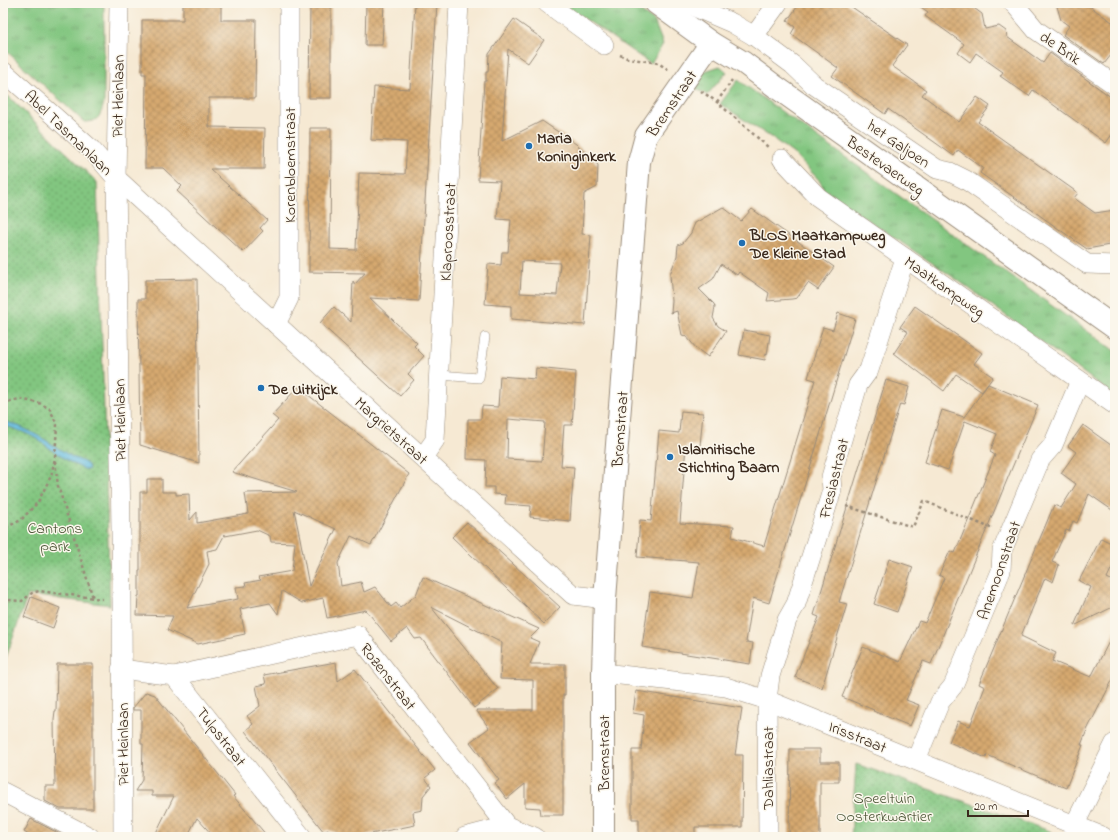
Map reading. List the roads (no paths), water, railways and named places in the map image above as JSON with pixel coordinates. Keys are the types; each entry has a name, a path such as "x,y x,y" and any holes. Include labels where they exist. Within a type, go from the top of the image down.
{"street":[{"name":"Piet Heinlaan","path":"119,3 116,178 122,601 121,669 123,837"},
{"name":"Korenbloemstraat","path":"276,324 289,298 289,3"},
{"name":"Klaproosstraat","path":"423,457 435,440 459,3"},
{"path":"547,3 604,45"},
{"name":"Bestevaerweg","path":"656,3 711,43 744,63 788,96 1115,328"},
{"name":"het Galjoen","path":"689,3 732,23 754,36 793,65 814,85 937,169 950,172 966,180 1087,264 1115,265"},
{"path":"754,36 778,3"},
{"name":"de Brik","path":"1016,4 1036,30 1115,85"},
{"name":"Bremstraat","path":"603,837 603,673 605,599 639,162 646,136 711,43"},
{"name":"Abel Tasmanlaan","path":"3,71 91,149 116,178"},
{"name":"Maatkampweg","path":"782,159 818,197 1115,405"},
{"name":"Margrietstraat","path":"116,178 574,595 605,599"},
{"name":"Fresiastraat","path":"767,700 770,676 787,620 796,604 832,490 830,477 858,385 869,370 905,258"},
{"name":"Anemoonstraat","path":"916,760 940,702 953,686 1001,571 1002,551 1040,460 1053,445 1080,381"},
{"name":"Rozenstraat","path":"174,676 358,636 507,826"},
{"path":"121,669 174,676"},
{"name":"Irisstraat","path":"603,673 726,687 767,700 1104,837"},
{"name":"Tulpstraat","path":"174,676 302,837"},
{"name":"Dahliastraat","path":"767,700 768,837"},
{"path":"1074,824 1115,743"},
{"path":"3,792 90,837"},
{"path":"465,837 507,826 535,837"}],"lane":[{"path":"439,375 479,378 485,337"}],"water":[{"path":"3,421 38,435 71,456 86,463 89,469 87,470 81,468 37,439 3,425"}],"place":[{"name":"Maria Koninginkerk","path":"529,146"},
{"name":"BLOS Maatkampweg De Kleine Stad","path":"742,243"},
{"name":"De Uitkijck","path":"261,388"},
{"name":"Islamitische Stichting Baarn","path":"670,457"}],"park label":[{"name":"Cantons park","path":"55,536"},
{"name":"Speeltuin Oosterkwartier","path":"884,806"}]}
